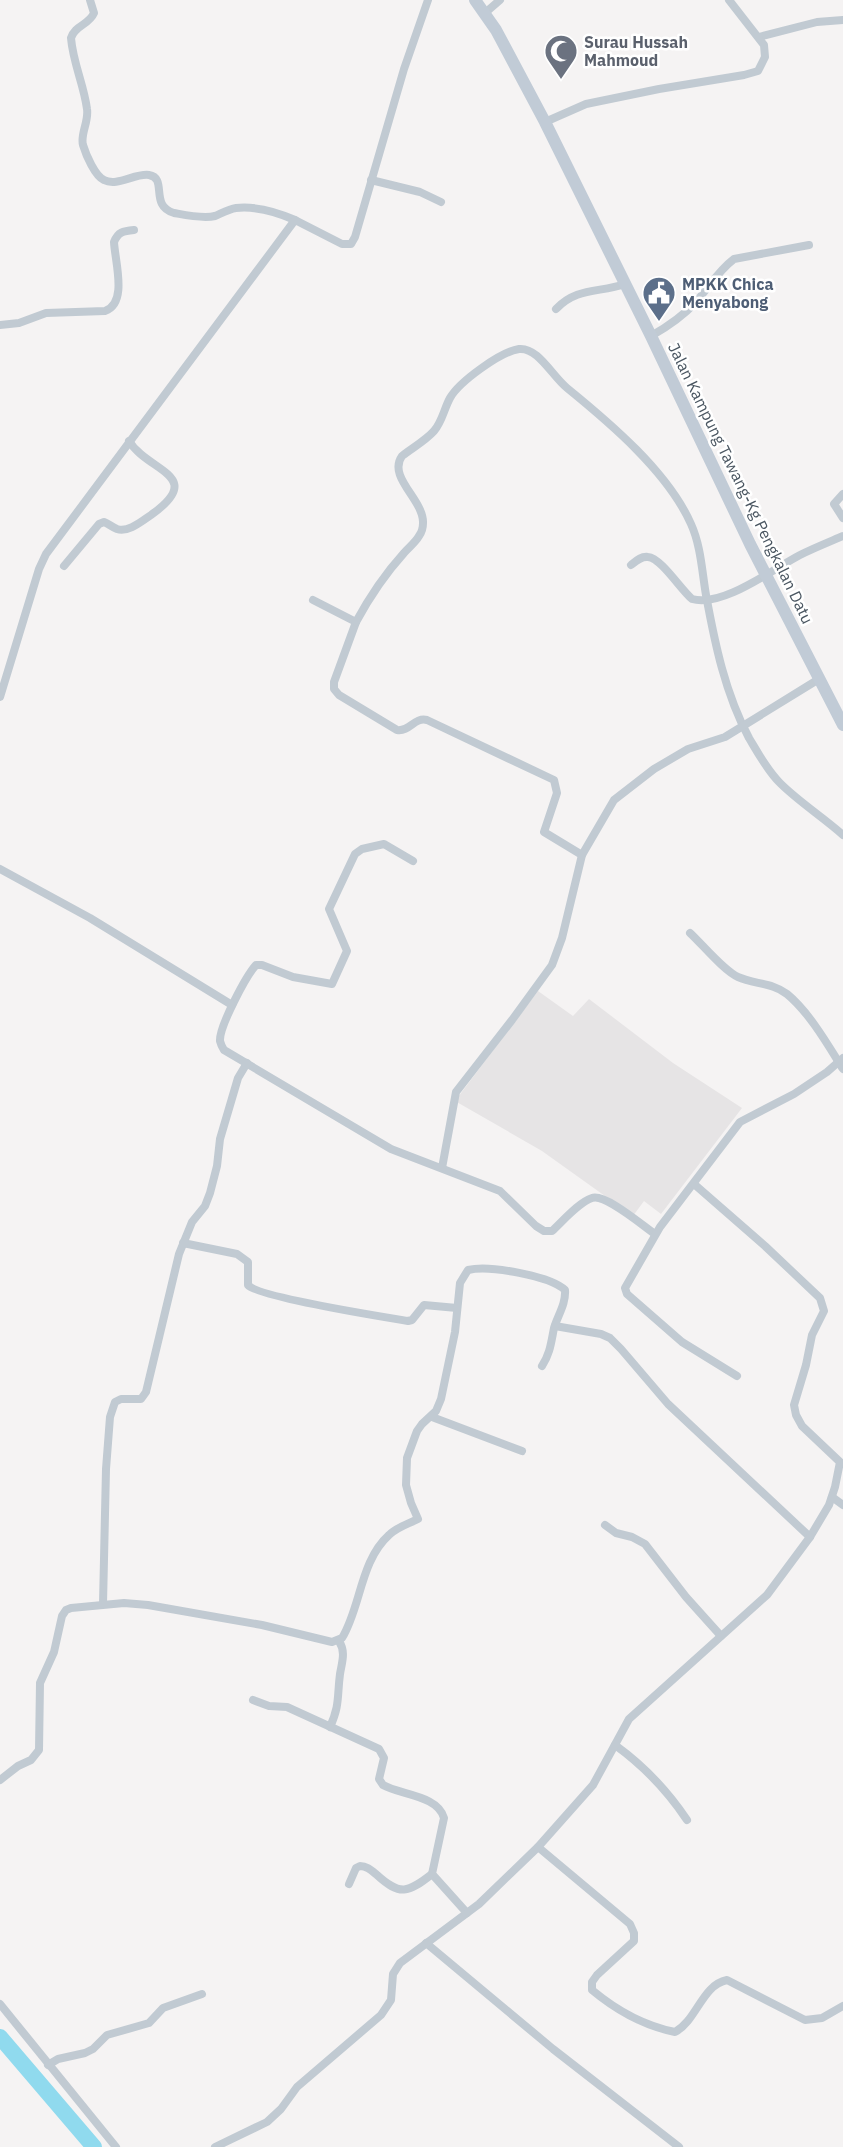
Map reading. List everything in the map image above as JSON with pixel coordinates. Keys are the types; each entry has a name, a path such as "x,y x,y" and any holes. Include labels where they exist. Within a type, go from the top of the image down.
{"street":[{"path":"90,0 94,13 91,20 76,28 70,38 87,107 82,142 99,177 106,182 114,182 151,175 157,179 160,203 163,208 174,213 211,216 233,208 268,211 294,220 342,244 351,244 355,237 404,69 428,0"},
{"name":"Jalan Kampung Tawang-Kg Pengkalan Datu","path":"476,0 512,59 545,122 651,336 765,575 843,725"},
{"path":"485,13 500,0"},
{"path":"545,122 586,104 758,71 763,64 766,51 759,37 729,0"},
{"path":"759,37 817,22 843,20"},
{"path":"371,180 420,192 441,202"},
{"path":"0,697 39,569 46,554 294,220"},
{"path":"0,325 19,323 38,314 112,309 116,305 119,294 114,243 117,235 123,231 134,230"},
{"path":"651,336 681,316 696,302 726,265 734,260 809,244"},
{"path":"556,309 562,302 577,293 612,289 625,284"},
{"path":"582,855 544,832 557,793 554,780 427,720 417,721 406,730 397,730 339,695 334,689 334,682 356,622 371,597 422,531 421,511 398,472 398,462 402,456 436,429 450,398 458,387 495,360 519,350 533,352 540,357 553,376 608,420 674,494 697,540 722,673 729,696 743,726 769,770 780,783 843,835"},
{"path":"64,566 99,524 104,522 119,530 125,530 153,514 172,496 175,488 174,481 136,450 129,441"},
{"path":"843,494 835,500 834,504 843,518"},
{"path":"631,565 649,556 657,561 692,599 707,600 738,590 800,555 843,536"},
{"path":"313,600 356,622"},
{"path":"442,1168 456,1092 552,965 562,938 582,855 609,807 628,787 688,748 720,740 819,679"},
{"path":"412,861 384,844 362,849 355,854 329,909 347,951 332,984 293,977 262,965 256,965 250,971 232,1005 220,1044 224,1050 391,1149 500,1191 544,1231 552,1231 585,1201 596,1197 606,1199 655,1234"},
{"path":"0,869 90,918 232,1005"},
{"path":"690,933 736,976 777,988 785,993 842,1063 794,1094 740,1122 655,1234 625,1288 627,1294 682,1342 737,1376"},
{"path":"103,1604 104,1499 110,1417 116,1402 122,1399 141,1399 146,1392 179,1254 192,1222 205,1206 210,1193 217,1166 220,1139 238,1078 247,1063"},
{"path":"215,2147 267,2122 281,2109 297,2087 381,2015 391,2000 393,1974 400,1963 468,1913 537,1847 593,1785 629,1719 767,1595 810,1537 832,1497 841,1468 840,1462 802,1426 794,1405 812,1335 824,1311 823,1303 765,1246 694,1184"},
{"path":"183,1243 244,1257 248,1262 248,1285 255,1290 408,1321 412,1320 424,1305 457,1308"},
{"path":"0,1780 18,1766 31,1760 39,1750 40,1683 54,1652 62,1615 71,1608 124,1603 148,1605 262,1625 332,1642 339,1641 345,1635 364,1578 381,1545 400,1527 418,1519 406,1485 407,1458 417,1431 432,1417 441,1399 455,1332 460,1283 468,1270 489,1268 512,1272 559,1285 566,1290 566,1298 555,1326 552,1345 542,1366"},
{"path":"555,1326 601,1334 610,1338 668,1404 810,1537"},
{"path":"432,1417 522,1451"},
{"path":"832,1497 843,1505"},
{"path":"605,1525 616,1533 632,1536 645,1544 686,1597 721,1636"},
{"path":"330,1727 340,1695 344,1652 339,1641"},
{"path":"253,1700 269,1706 287,1707 379,1749 384,1758 379,1779 383,1785 429,1802 442,1813 444,1818 432,1874 410,1888 398,1890 392,1888 372,1870 360,1866 356,1868 349,1884"},
{"path":"615,1745 645,1769 669,1794 687,1820"},
{"path":"537,1847 630,1924 634,1933 634,1941 597,1975 592,1982 592,1990 636,2019 675,2032 681,2029 692,2016 711,1988 718,1982 727,1980 805,2020 822,2018 843,2006"},
{"path":"432,1874 468,1913"},
{"path":"426,1943 553,2049 680,2147"},
{"path":"48,2065 69,2056 85,2053 93,2049 107,2035 149,2023 164,2008 202,1994"},
{"path":"0,2004 116,2147"}],"shaded area":[{"path":"538,991 573,1016 589,999 673,1063 742,1108 661,1214 644,1201 633,1216 542,1151 455,1101"}],"waterway":[{"path":"0,2037 94,2147"}],"place":[{"name":"Surau Hussah Mahmoud","path":"561,80"},
{"name":"MPKK Chica Menyabong","path":"659,322"}]}
